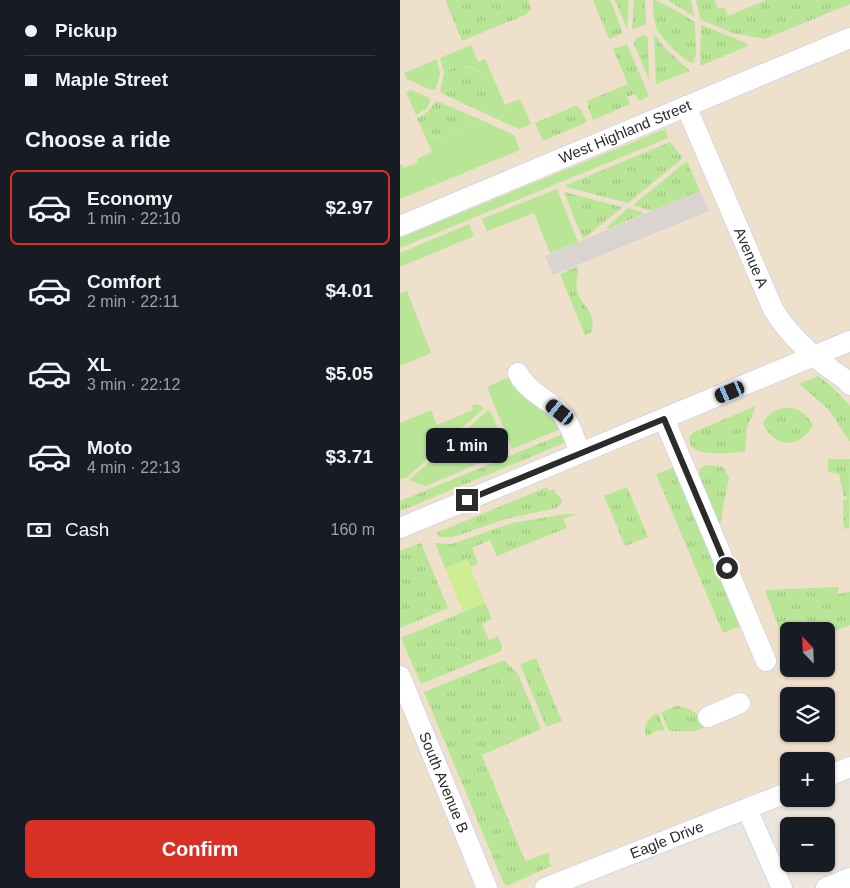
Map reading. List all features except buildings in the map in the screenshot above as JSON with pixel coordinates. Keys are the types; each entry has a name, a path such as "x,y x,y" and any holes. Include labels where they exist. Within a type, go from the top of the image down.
{"street":[{"name":"West Highland Street","path":"400,226 850,38"},
{"name":"Avenue A","path":"686,106 773,309 784,327 813,356 850,385"},
{"path":"400,528 850,341"},
{"path":"518,373 524,383 560,412 580,453"},
{"path":"664,419 766,662"},
{"name":"South Avenue B","path":"400,676 487,888"},
{"path":"708,716 740,703"},
{"path":"835,773 850,767"},
{"name":"Eagle Drive","path":"545,888 577,882 780,796"},
{"path":"747,809 782,888"},
{"path":"826,888 850,878"}],"shaded area":[{"path":"400,0 850,0 850,754 835,760 835,752 780,752 780,783 526,888 400,888"},
{"path":"700,191 709,211 553,275 545,256"}],"green space":[{"path":"445,0 528,0 531,9 527,14 462,41"},
{"path":"593,0 610,0 623,33 609,39"},
{"path":"615,0 629,0 627,29"},
{"path":"634,0 645,0 646,24 632,30"},
{"path":"653,0 695,22 696,54 693,63 679,55 658,31 654,20"},
{"path":"667,0 691,0 694,16"},
{"path":"696,0 714,0 718,9 724,7 728,16 766,0 850,0 850,4 765,39 732,33 702,20"},
{"path":"701,26 746,43 748,46 700,66"},
{"path":"654,34 666,49 690,71 656,84"},
{"path":"643,35 648,38 649,80 634,44 635,39"},
{"path":"627,44 649,96 639,101 635,94 627,97 630,104 593,120 587,106 589,105 587,101 628,84 613,49"},
{"path":"471,45 478,62 485,59 505,105 520,99 531,124 519,129 484,113 489,102 490,91 488,82 483,74 475,69 466,66 455,67 444,72 440,58"},
{"path":"437,59 440,75 435,90 407,79 404,73"},
{"path":"457,66 475,70 487,80 491,95 484,113 441,93 444,72"},
{"path":"411,90 428,97 431,101 426,109 416,115 406,92"},
{"path":"436,101 479,119 454,133 426,138 417,118 427,113"},
{"path":"577,105 587,122 543,141 535,123"},
{"path":"479,119 514,135 520,150 400,199 400,165 402,164 404,168 418,162 417,159 432,152 426,138 441,137 454,133"},
{"path":"665,129 668,138 400,248 400,238"},
{"path":"670,142 683,158 628,203 566,187 567,185"},
{"path":"687,161 700,191 652,211 633,205"},
{"path":"557,189 578,242 550,253 534,213 487,231 482,219"},
{"path":"564,192 622,207 622,208 583,239"},
{"path":"628,208 643,214 608,229 606,228"},
{"path":"469,224 474,236 400,267 400,253"},
{"path":"578,266 577,291 591,314 593,325 592,332 585,335 560,274"},
{"path":"407,291 431,353 400,366 400,293"},
{"path":"511,376 563,428 512,449 487,387"},
{"path":"818,376 831,386 850,406 850,442 828,409 799,384"},
{"path":"477,404 484,408 406,478 400,479 400,423 431,410 437,425 473,410 472,406"},
{"path":"756,406 747,427 745,452 701,452 694,449 690,444 690,436 694,432"},
{"path":"784,408 801,412 813,425 808,433 794,442 787,443 774,438 763,423 772,413"},
{"path":"487,411 491,412 507,451 426,486 410,481 410,479"},
{"path":"565,433 564,443 400,511 400,501"},
{"path":"828,459 850,459 849,528 844,529 843,500 847,499 846,496 844,497 839,474 828,472"},
{"path":"705,465 723,467 729,477 719,530 700,478 699,470"},
{"path":"672,468 676,469 741,626 723,633 656,474"},
{"path":"547,487 549,491 554,489 562,501 556,508 506,519 453,537 440,537 436,533"},
{"path":"627,487 648,537 625,546 604,496"},
{"path":"565,514 577,514 563,519 567,528 497,556 490,540 472,548 478,564 470,567 467,559 445,568 435,543 452,544 512,523"},
{"path":"421,543 448,608 400,628 400,551"},
{"path":"467,559 485,603 463,612 445,568"},
{"path":"839,587 837,594 850,592 850,625 835,631 835,622 780,622 780,632 765,590"},
{"path":"485,603 492,619 482,624 489,640 498,636 502,647 501,651 421,684 401,638"},
{"path":"536,658 562,721 546,727 520,664"},
{"path":"505,661 518,674 541,729 482,755 525,861 548,853 550,854 549,864 553,865 507,886 504,884 424,692"},
{"path":"677,706 695,712 704,728 696,731 669,731 661,712"},
{"path":"658,713 665,731 659,730 646,737 645,729 647,722"}],"route":[{"path":"467,500 664,419 727,568"}]}
